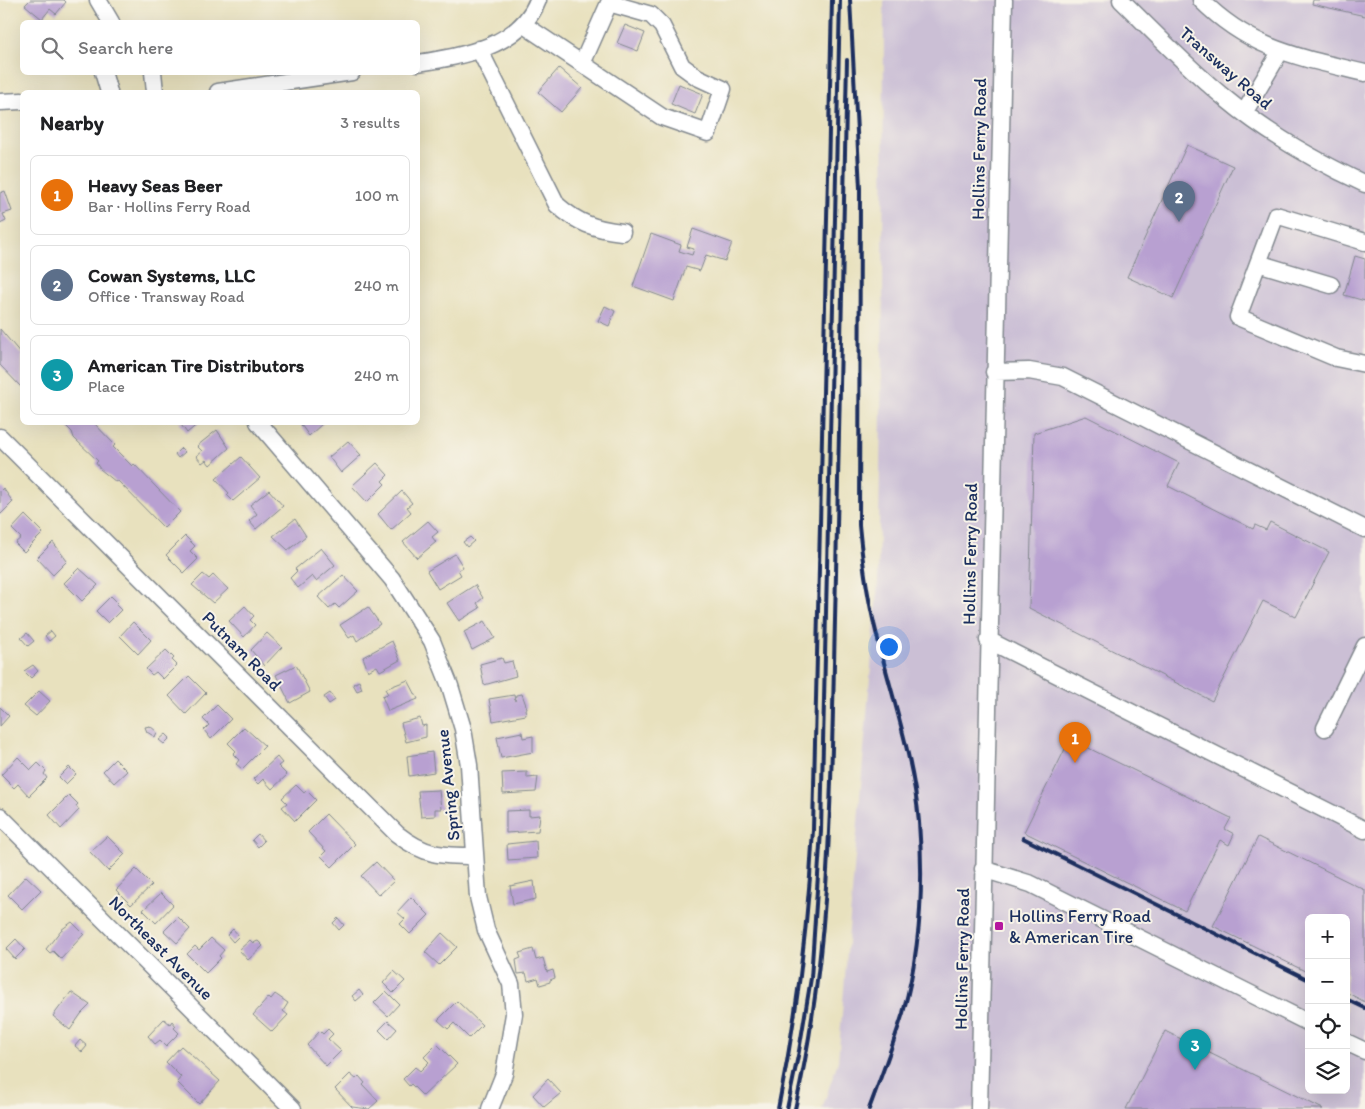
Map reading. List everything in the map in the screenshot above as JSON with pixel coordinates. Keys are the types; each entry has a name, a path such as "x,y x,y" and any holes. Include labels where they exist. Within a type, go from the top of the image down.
{"street":[{"path":"98,0 110,20"},
{"path":"420,63 445,59 505,39 524,25 534,12 538,0"},
{"name":"Hollins Ferry Road","path":"979,1109 994,372 1004,0"},
{"name":"Transway Road","path":"1121,0 1204,81 1244,113 1292,145 1365,184"},
{"path":"1201,0 1230,26 1251,39 1280,52 1365,73"},
{"path":"524,25 582,64 662,117 708,133 723,89 697,77 682,66 662,26 651,15 609,3 582,64"},
{"path":"479,49 557,205 568,214 595,229 622,232"},
{"path":"1244,113 1280,52"},
{"path":"104,75 108,90"},
{"path":"153,75 155,90"},
{"path":"250,90 298,87 341,75"},
{"path":"0,102 20,101"},
{"path":"1365,242 1276,215 1238,317 1336,358 1365,364"},
{"path":"1258,263 1331,286"},
{"path":"994,372 1029,371 1063,377 1365,529"},
{"name":"Spring Avenue","path":"261,425 392,579 432,642 450,686 463,729 469,766 478,897 486,930 511,984 514,1014 504,1074 490,1109"},
{"name":"Putnam Road","path":"0,437 397,834 425,853 442,856 475,856"},
{"path":"988,640 1365,830"},
{"path":"1324,728 1365,646"},
{"name":"Northeast Avenue","path":"0,816 294,1109"},
{"path":"983,870 1031,884 1305,1021"},
{"path":"1350,1044 1365,1051"}],"shaded area":[{"path":"884,0 1365,0 1365,1109 822,1109 838,1061 878,582 883,297"}],"building":[{"path":"30,0 64,0 66,2 56,14 50,9 42,19 25,5"},
{"path":"1313,0 1365,0 1365,16 1312,4"},
{"path":"625,25 645,33 638,51 617,43"},
{"path":"559,68 582,88 561,112 538,92"},
{"path":"679,84 703,94 695,114 671,104"},
{"path":"1187,145 1233,166 1173,298 1127,277"},
{"path":"5,191 12,211 3,214 6,221 0,224 0,193"},
{"path":"693,229 732,243 725,261 706,255 700,271 686,267 674,301 633,286 651,234 681,245 679,251 692,255 694,249 687,247"},
{"path":"1355,256 1365,259 1365,301 1344,295"},
{"path":"605,306 615,311 609,326 598,321"},
{"path":"0,329 20,353 20,386 0,365"},
{"path":"1086,416 1179,463 1168,486 1253,529 1255,525 1266,530 1270,522 1329,552 1296,617 1263,601 1212,701 1029,608 1034,433"},
{"path":"65,425 96,425 115,445 113,447 132,466 134,464 180,512 164,528 118,481 116,482 100,469 96,463 98,461 74,438 72,432"},
{"path":"181,425 196,425 187,433"},
{"path":"301,425 321,425 309,436"},
{"path":"217,430 229,448 210,465 206,460 202,463 196,456 202,451 197,446"},
{"path":"348,441 361,455 341,473 329,457"},
{"path":"181,448 185,452 178,458 175,454"},
{"path":"241,457 260,478 233,501 227,495 229,493 216,479"},
{"path":"377,463 388,475 382,481 385,484 367,502 352,486"},
{"path":"3,488 13,502 0,515 0,491"},
{"path":"269,490 283,506 256,529 249,521 257,514 250,505"},
{"path":"402,491 412,503 407,507 411,512 391,530 378,514"},
{"path":"25,515 43,533 24,552 15,543 21,538 12,529"},
{"path":"295,519 306,536 288,550 273,536"},
{"path":"428,521 438,532 432,537 436,542 417,558 403,542"},
{"path":"185,536 195,546 190,551 198,559 184,573 166,555"},
{"path":"470,537 474,541 467,547 463,542"},
{"path":"53,542 67,561 53,575 37,558"},
{"path":"321,548 335,565 316,581 312,576 298,588 290,578 297,571 295,569"},
{"path":"455,554 463,567 458,570 461,575 438,589 427,571"},
{"path":"79,568 98,585 82,601 64,583"},
{"path":"203,574 209,579 213,575 228,589 213,603 192,585"},
{"path":"343,575 358,591 339,608 335,604 329,609 318,597"},
{"path":"475,585 483,598 477,603 480,608 459,621 447,603"},
{"path":"111,596 118,603 116,605 121,610 108,623 96,611"},
{"path":"245,606 254,616 250,620 255,625 244,637 229,621"},
{"path":"368,607 380,624 357,641 354,635 349,638 340,625"},
{"path":"485,621 495,638 472,650 464,632"},
{"path":"133,622 151,640 138,654 120,636"},
{"path":"51,631 55,636 49,641 45,636"},
{"path":"27,633 34,641 28,646 21,638"},
{"path":"267,633 282,647 264,666 251,650"},
{"path":"392,641 400,660 380,671 377,666 368,671 363,657"},
{"path":"166,650 174,658 172,660 177,665 163,679 156,672 152,675 146,669"},
{"path":"502,658 504,663 512,661 516,676 484,685 480,664"},
{"path":"33,665 38,671 31,678 24,671"},
{"path":"296,665 310,692 290,703 276,675"},
{"path":"189,676 206,693 186,714 169,696"},
{"path":"408,680 418,699 388,711 382,696 388,694 385,689"},
{"path":"359,681 362,689 357,691 353,684"},
{"path":"39,691 50,701 36,716 24,706"},
{"path":"330,693 335,700 329,704 324,697"},
{"path":"522,694 527,708 525,709 526,715 493,721 489,699 514,695 515,701 516,695"},
{"path":"217,705 231,719 211,739 204,730 209,725 203,719"},
{"path":"0,707 9,716 0,726"},
{"path":"420,718 422,726 426,725 426,737 406,742 401,723"},
{"path":"150,726 157,732 155,737 147,732 145,727"},
{"path":"244,727 265,746 242,769 236,764 239,760 233,754 236,751 228,743"},
{"path":"522,732 523,738 533,736 533,752 501,758 497,737"},
{"path":"166,734 170,738 164,744 159,740"},
{"path":"1070,739 1231,818 1225,829 1234,834 1229,845 1220,840 1185,911 1024,832"},
{"path":"432,752 434,772 409,776 407,756"},
{"path":"18,757 31,770 38,763 46,771 44,774 47,778 29,796 18,784 14,788 1,775"},
{"path":"277,757 282,763 278,766 287,775 272,789 263,779 258,784 253,779"},
{"path":"115,759 127,771 114,783 103,771"},
{"path":"69,767 76,774 66,784 59,777"},
{"path":"527,772 527,778 538,777 536,792 503,794 502,773"},
{"path":"296,785 304,793 306,790 316,800 295,821 282,807 287,803 282,798"},
{"path":"439,790 441,809 435,809 435,816 421,817 418,791"},
{"path":"69,795 78,804 76,806 79,810 61,829 49,815"},
{"path":"529,810 529,816 540,815 538,831 506,833 506,811"},
{"path":"326,814 355,844 332,867 321,856 326,851 308,832"},
{"path":"258,834 264,841 258,847 252,840"},
{"path":"107,836 125,854 108,871 90,852"},
{"path":"1258,837 1365,890 1365,1002 1350,994 1350,914 1305,914 1305,971 1213,926"},
{"path":"536,841 537,858 508,860 507,844"},
{"path":"376,862 394,881 379,895 361,876"},
{"path":"136,869 152,885 131,905 116,890"},
{"path":"26,876 41,890 22,909 8,895"},
{"path":"534,881 536,899 513,904 510,886"},
{"path":"161,893 173,905 156,923 143,910"},
{"path":"411,897 429,915 410,934 400,924 405,919 397,912"},
{"path":"178,917 190,929 177,943 164,931"},
{"path":"338,918 344,925 339,930 333,923"},
{"path":"72,922 84,934 61,959 53,951 50,953 46,949 61,930"},
{"path":"233,929 239,936 233,942 227,935"},
{"path":"442,933 457,947 439,965 425,952"},
{"path":"211,938 224,950 219,956 221,958 206,973 187,954 195,946 199,950"},
{"path":"16,939 25,949 15,959 6,949"},
{"path":"250,940 253,943 258,941 263,946 248,960 239,950"},
{"path":"533,949 536,960 543,958 547,972 553,970 555,978 550,980 550,982 540,985 538,978 528,981 526,973 518,974 516,960 521,958 519,953"},
{"path":"394,971 405,981 393,993 383,983"},
{"path":"359,990 363,995 356,1001 352,996"},
{"path":"386,991 399,1004 388,1016 374,1003"},
{"path":"71,992 90,1005 70,1030 53,1016"},
{"path":"275,994 288,1003 283,1011 288,1015 272,1032 253,1015 269,997 271,999"},
{"path":"457,1001 482,1025 469,1038 454,1023 448,1029 438,1020"},
{"path":"164,1019 170,1024 172,1021 176,1026 174,1028 179,1033 166,1046 160,1040 155,1044 148,1036"},
{"path":"388,1021 397,1029 388,1039 379,1030"},
{"path":"328,1029 333,1034 328,1039 341,1051 326,1066 307,1045 320,1031 323,1034"},
{"path":"1165,1031 1323,1109 1126,1109"},
{"path":"80,1040 87,1046 82,1052 75,1046"},
{"path":"437,1044 457,1064 423,1096 403,1079 415,1067 420,1071 429,1062 424,1057"},
{"path":"181,1046 220,1081 199,1104 177,1082 181,1077 166,1062"},
{"path":"350,1074 356,1079 359,1076 365,1083 363,1085 378,1101 369,1109 352,1107 335,1089"},
{"path":"548,1079 561,1093 544,1107 533,1095"}],"railway":[{"path":"778,1109 791,1040 801,970 813,830 832,0"},
{"path":"787,1109 811,978 821,831 840,0"},
{"path":"850,0 860,188 859,525 864,572 871,607 906,745 916,796 921,870 917,942 909,990 895,1037 869,1109"},
{"path":"795,1109 816,987 823,927 827,866 832,743 847,60"},
{"path":"1023,838 1305,978"},
{"path":"1350,1001 1365,1008"}],"place":[{"name":"Cowan Systems, LLC","path":"1179,222"},
{"name":"Heavy Seas Beer","path":"1075,763"},
{"name":"Hollins Ferry Road & American Tire","path":"999,926"},
{"name":"American Tire Distributors","path":"1195,1070"}]}
